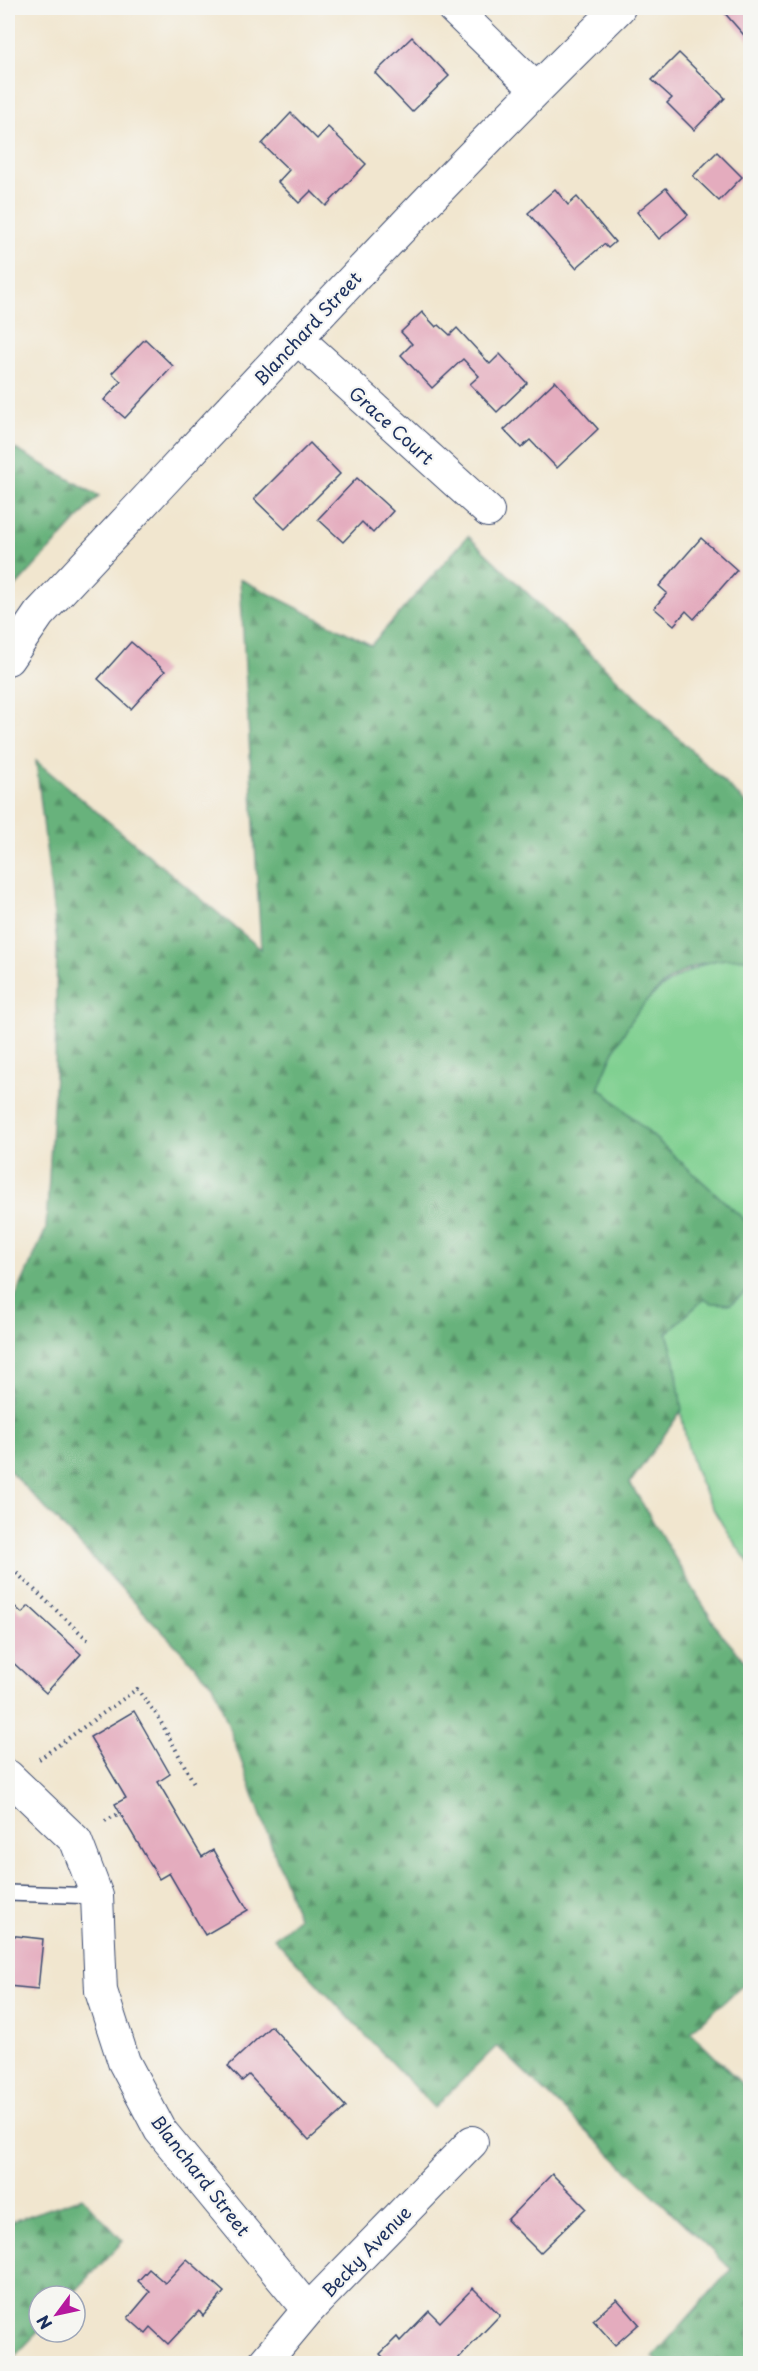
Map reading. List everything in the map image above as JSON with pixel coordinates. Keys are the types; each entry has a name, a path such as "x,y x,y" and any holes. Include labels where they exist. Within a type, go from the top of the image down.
{"street":[{"path":"453,8 536,89"},
{"name":"Blanchard Street","path":"8,659 39,614 297,338 536,89 619,8"},
{"name":"Grace Court","path":"297,338 488,511"},
{"name":"Blanchard Street","path":"11,1779 76,1841 97,1896 101,1991 124,2061 160,2130 308,2310"},
{"name":"Becky Avenue","path":"263,2364 308,2310 472,2142"}],"lane":[{"path":"8,1893 97,1896"}],"path":[{"path":"8,1565 88,1640"},
{"path":"11,1779 137,1689 157,1715 194,1783"}],"green space":[{"path":"8,445 99,496 8,595"},
{"path":"468,536 750,807 750,959 721,960 695,966 673,978 653,994 636,1013 622,1036 599,1087 750,1225 750,1288 731,1304 711,1303 704,1299 667,1333 675,1361 682,1410 630,1483 718,1630 750,1667 750,1979 690,2032 750,2092 750,2363 660,2363 653,2357 731,2269 497,2046 434,2108 274,1938 298,1918 214,1686 8,1469 8,1314 46,1229 55,1073 57,942 36,761 261,949 240,579 371,645"},
{"path":"724,957 750,959 750,1225 599,1087 620,1040 644,1004 677,977"},
{"path":"750,1288 750,1564 714,1510 693,1466 685,1436 674,1362 667,1333 704,1299 731,1304"},
{"path":"82,2197 123,2241 82,2284 27,2284 27,2343 8,2363 8,2223"}],"building":[{"path":"724,8 750,8 750,42 722,10"},
{"path":"412,37 449,76 412,112 375,73"},
{"path":"679,53 725,98 694,130 667,103 672,98 652,80"},
{"path":"291,113 317,139 328,127 366,164 326,206 311,191 299,203 278,182 289,170 262,144"},
{"path":"717,152 742,177 719,201 693,176"},
{"path":"666,188 688,215 659,239 637,212"},
{"path":"555,189 568,205 577,197 615,242 608,248 604,244 576,268 528,213"},
{"path":"422,312 436,327 439,325 450,335 457,328 490,364 500,354 527,383 497,412 470,384 479,376 463,359 432,388 401,355 412,344 401,332"},
{"path":"145,339 173,366 125,418 104,400 121,382 112,373"},
{"path":"555,381 598,429 557,468 530,440 521,448 504,430"},
{"path":"310,443 340,474 285,529 254,499"},
{"path":"357,478 393,511 373,533 362,522 343,542 318,519"},
{"path":"701,538 737,570 694,619 686,611 674,625 654,608 667,593 659,586"},
{"path":"131,642 165,671 131,709 98,679"},
{"path":"8,1600 22,1613 29,1606 81,1654 46,1693 8,1658"},
{"path":"134,1711 170,1774 158,1782 202,1857 213,1850 248,1910 205,1935 169,1873 159,1879 120,1813 115,1804 126,1798 90,1737"},
{"path":"8,1935 43,1939 38,1989 8,1986"},
{"path":"271,2026 346,2107 309,2140 249,2075 242,2081 228,2066"},
{"path":"552,2174 586,2208 540,2253 507,2220"},
{"path":"187,2259 224,2292 203,2316 199,2311 168,2344 151,2328 146,2334 128,2318 150,2292 138,2281 149,2269 165,2283"},
{"path":"473,2288 500,2315 453,2364 390,2364 380,2354 397,2337 400,2341 429,2311 440,2322"},
{"path":"617,2299 639,2324 615,2345 593,2320"}]}
